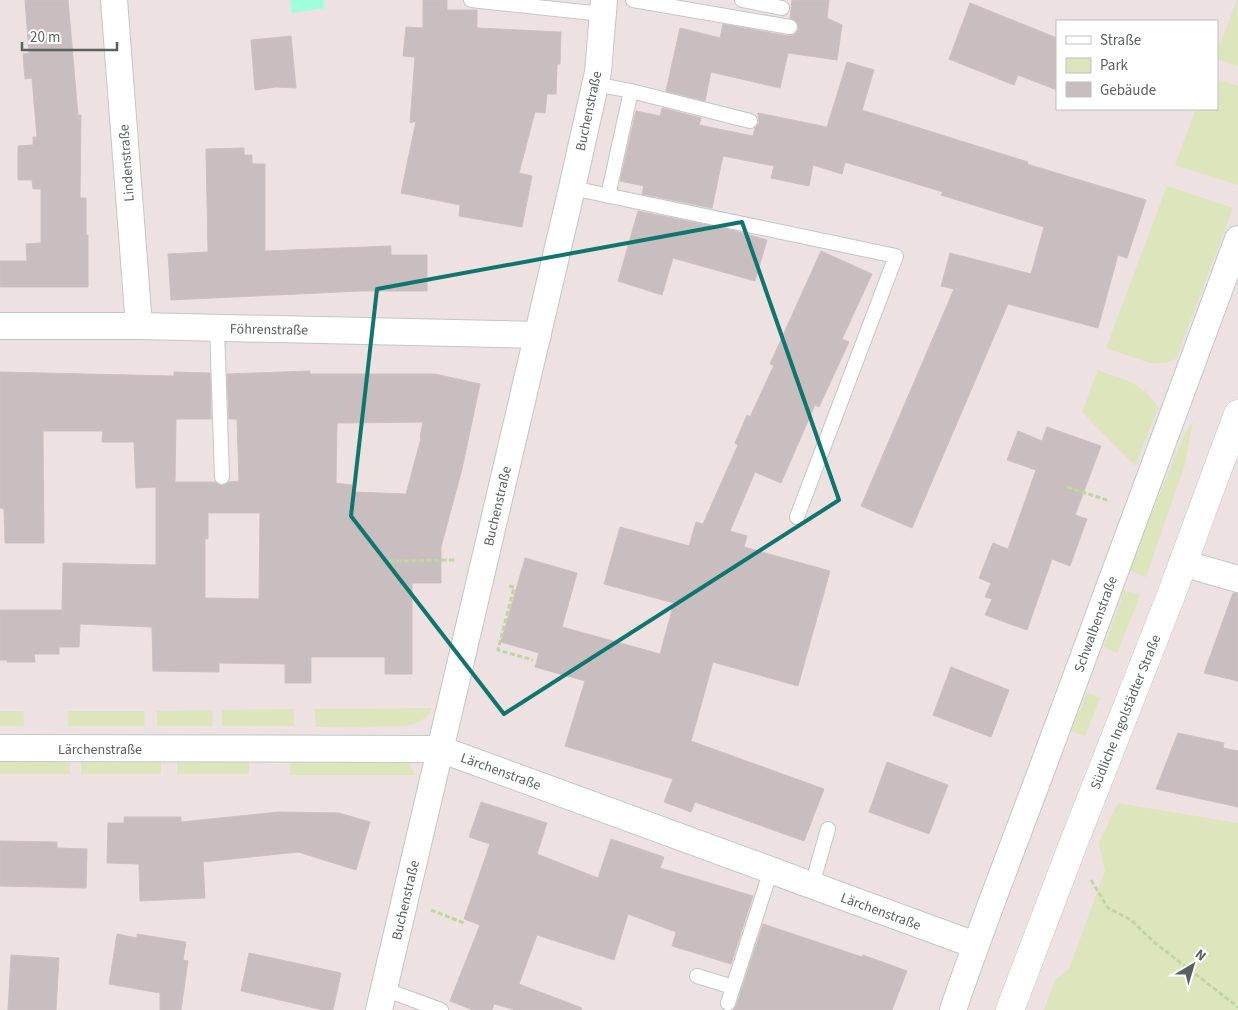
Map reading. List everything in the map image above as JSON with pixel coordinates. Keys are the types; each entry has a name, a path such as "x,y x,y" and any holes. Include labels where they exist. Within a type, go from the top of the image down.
{"street":[{"name":"Lindenstraße","path":"114,0 139,326"},
{"name":"Buchenstraße","path":"382,1000 598,72 603,7"},
{"name":"Schwalbenstraße","path":"953,1010 975,945 1238,239"},
{"name":"Föhrenstraße","path":"0,326 139,326 538,335"},
{"name":"Südliche Ingolstädter Straße","path":"1010,1010 1238,414"},
{"path":"1182,563 1238,579"},
{"name":"Lärchenstraße","path":"0,748 440,749 975,945"}],"lane":[{"path":"471,0 603,7"},
{"path":"633,0 790,27"},
{"path":"742,0 782,8"},
{"path":"595,84 631,91 750,121"},
{"path":"608,196 631,91"},
{"path":"572,188 896,256 797,518"},
{"path":"217,328 222,477"},
{"path":"812,885 828,829"},
{"path":"728,1003 771,870"},
{"path":"697,976 733,987"},
{"path":"382,1000 441,1010"}],"path":[{"path":"1067,487 1112,502"},
{"path":"390,562 485,560"},
{"path":"514,587 498,650 533,660"},
{"path":"1072,847 1108,908 1131,920 1155,943 1238,1007"}],"highlighted area":[{"path":"742,222 839,500 504,714 351,516 377,289"}],"green space":[{"path":"1238,0 1238,66 1218,59 1218,50"},
{"path":"1218,79 1238,86 1238,185 1175,165 1196,110 1218,110"},
{"path":"1167,186 1233,208 1176,359 1165,363 1150,363 1106,348"},
{"path":"1098,370 1140,387 1153,399 1158,408 1135,466 1082,412"},
{"path":"1193,421 1185,464 1146,577 1128,570 1186,431"},
{"path":"1120,588 1140,596 1117,653 1104,647 1121,601"},
{"path":"1087,692 1100,698 1085,736 1064,729 1081,709"},
{"path":"432,708 422,720 407,726 316,727 315,709"},
{"path":"294,709 294,726 222,726 222,710"},
{"path":"212,710 213,726 157,726 157,711"},
{"path":"0,711 23,711 24,726 0,726"},
{"path":"68,711 144,711 145,726 68,726"},
{"path":"0,754 70,754 70,774 0,774"},
{"path":"161,754 161,774 81,774 81,755"},
{"path":"177,754 249,754 249,774 177,774"},
{"path":"290,755 407,761 416,775 290,775"},
{"path":"1118,803 1238,823 1238,1010 1044,1010 1055,980 1069,969 1105,871 1099,843"}],"shaded area":[{"path":"290,0 324,0 325,8 292,13"}],"building":[{"path":"25,0 68,0 78,115 81,115 80,198 86,198 88,287 0,287 0,261 27,261 26,244 41,243 41,189 33,189 32,180 18,180 18,146 33,145 33,137 37,137 32,78 25,79 23,54 29,53"},
{"path":"423,0 447,0 447,10 477,10 477,28 561,32 560,64 557,64 556,94 547,94 545,113 535,112 519,173 532,176 522,227 459,216 460,205 401,193 416,121 410,123 415,57 403,56 406,27 423,28"},
{"path":"792,0 829,0 827,18 842,25 837,60 788,53 780,88 711,72 705,101 666,91 680,28 720,38 723,24 788,36 793,35 799,28 796,21 790,18"},
{"path":"970,3 1056,38 1056,90 1018,75 1014,85 949,59"},
{"path":"291,36 296,88 276,87 255,90 251,40"},
{"path":"847,62 874,70 862,110 1028,162 1027,164 1146,200 1127,258 1118,255 1098,328 1008,304 912,528 861,506 954,289 941,286 950,253 1031,274 1044,227 941,195 943,192 845,162 842,174 813,165 809,186 771,178 774,166 723,156 712,208 642,194 644,186 620,181 636,111 660,116 662,108 701,118 699,125 753,136 755,128 759,123 758,113 827,127"},
{"path":"244,148 244,155 252,155 252,164 265,164 265,251 391,246 391,255 427,255 427,291 361,291 171,300 168,254 208,252 206,149"},
{"path":"638,211 732,230 767,240 755,281 673,258 662,295 618,281"},
{"path":"821,251 872,274 842,339 849,342 819,407 815,405 781,483 755,472 730,531 747,536 744,547 830,571 798,686 713,662 691,741 824,789 804,841 695,802 691,812 664,802 673,779 565,746 585,681 535,667 539,653 501,642 525,558 577,573 562,627 660,654 674,603 604,584 620,527 689,546 696,522 703,524 738,445 735,443 747,415 750,417 774,365 770,364"},
{"path":"310,371 310,374 435,374 480,384 462,469 441,547 441,583 412,583 412,674 385,674 385,657 311,657 311,683 285,683 285,664 219,663 219,672 153,671 152,627 80,624 79,647 59,647 59,654 34,654 35,662 7,662 7,660 0,660 0,610 62,610 63,563 156,565 156,487 136,488 134,442 102,442 103,431 43,431 44,543 5,543 4,509 0,508 0,372 174,376 174,372 210,373 211,419 176,419 175,482 215,482 222,486 229,482 239,481 237,419 229,419 227,374","holes":["423,422 421,438 406,494 352,492 352,485 336,483 337,423","208,513 260,513 259,599 205,598 205,538 208,539"]},
{"path":"1047,427 1101,446 1075,515 1087,519 1070,566 1052,559 1027,630 985,615 992,599 985,597 991,583 979,578 993,543 1008,549 1036,470 1007,460 1018,431 1042,441"},
{"path":"1233,593 1238,594 1238,681 1204,673"},
{"path":"951,667 1009,690 991,737 933,715"},
{"path":"1178,733 1224,743 1223,748 1238,751 1238,807 1156,789"},
{"path":"887,762 948,785 929,834 869,812"},
{"path":"481,802 547,823 537,854 598,878 611,839 664,857 660,868 753,896 731,964 672,946 676,932 628,914 614,960 537,935 519,984 582,1008 581,1010 516,1010 494,1004 492,1010 473,1010 450,1001 480,925 464,919 490,844 469,837"},
{"path":"279,812 339,813 370,822 356,870 298,852 203,862 205,898 140,901 139,864 107,863 108,823 124,823 124,817 181,817 181,822"},
{"path":"0,841 57,842 57,848 87,849 86,888 0,886"},
{"path":"763,924 862,957 863,955 907,971 892,1010 733,1010 736,1006"},
{"path":"117,934 137,938 137,934 186,942 183,960 188,961 181,1010 160,1010 160,993 109,984"},
{"path":"249,953 341,973 333,1010 323,1010 241,991"},
{"path":"11,955 59,958 56,1010 8,1010"}]}
